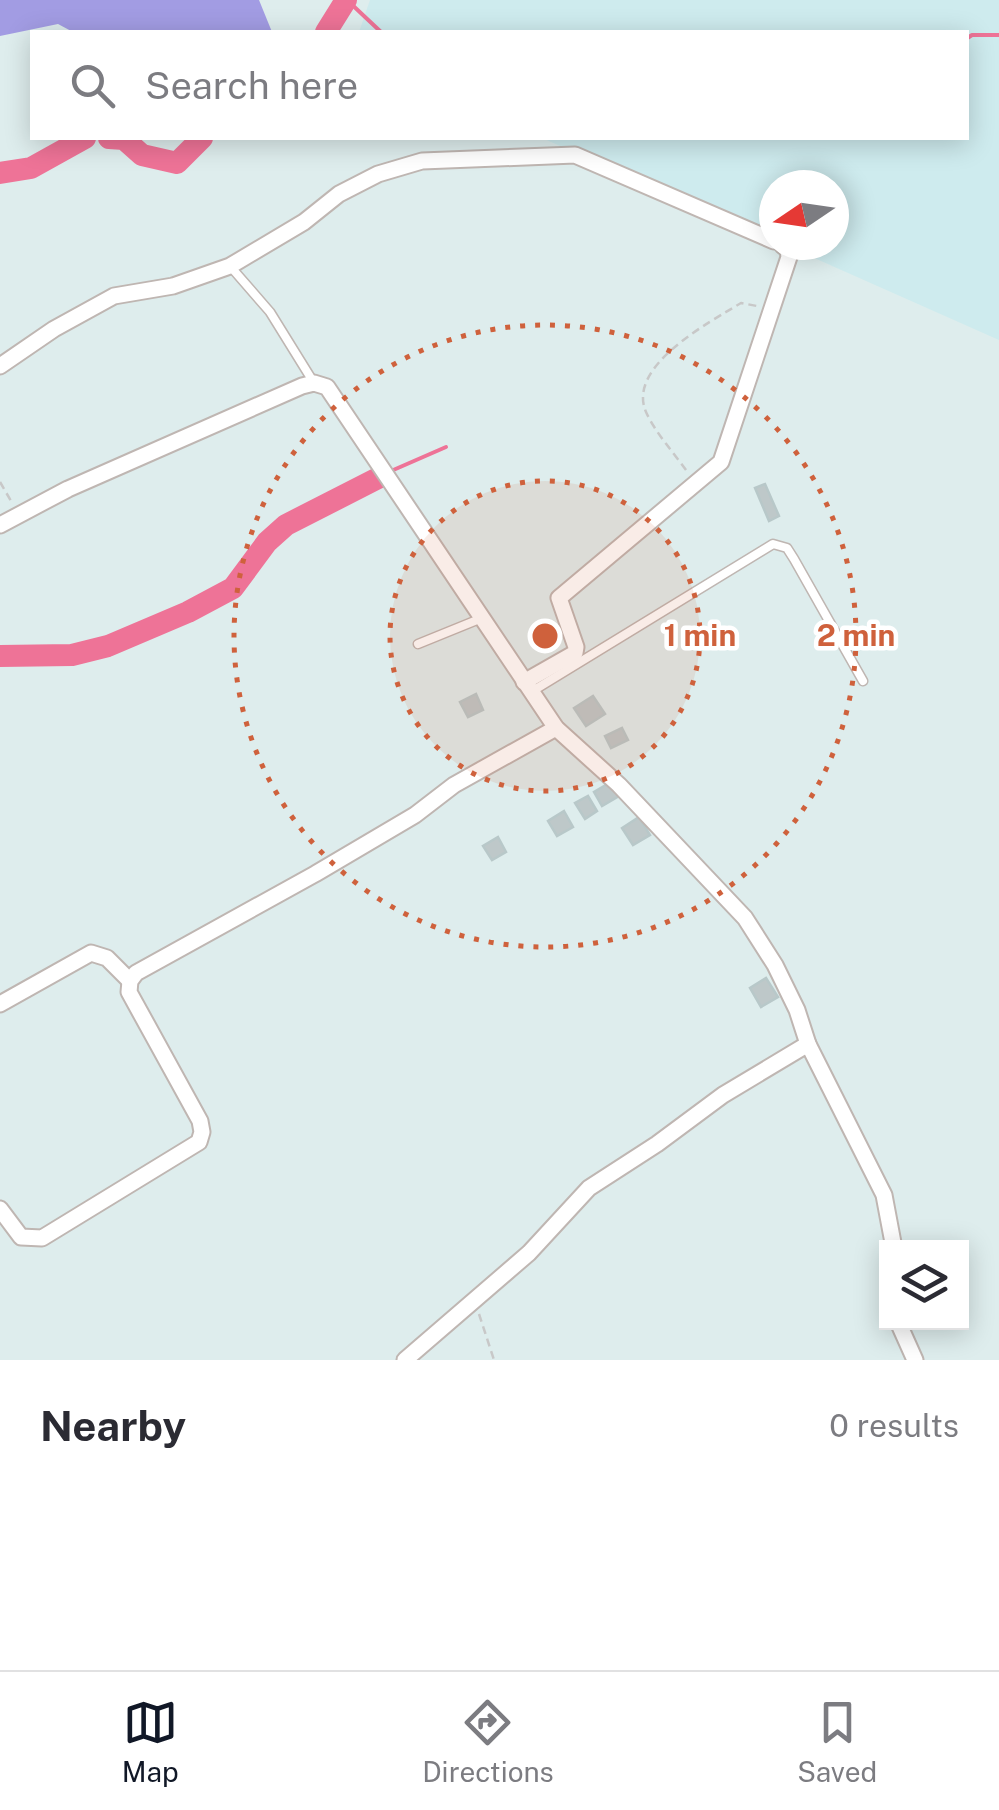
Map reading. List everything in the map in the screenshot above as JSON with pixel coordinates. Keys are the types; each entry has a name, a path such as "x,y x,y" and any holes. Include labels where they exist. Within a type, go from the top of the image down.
{"street":[{"path":"0,366 54,329 114,296 173,286 230,266 304,222 339,194 378,174 422,161 575,155 759,235"},
{"path":"528,687 575,653 576,646 559,606 560,598 721,462 788,260"},
{"path":"0,525 68,489 314,383 326,387 556,728 619,785 745,918 783,980 808,1044 884,1194 893,1240"},
{"path":"0,1209 21,1237 42,1238 199,1142 200,1121 129,992 136,973 315,874 415,815 454,785 556,728"},
{"path":"2,999 91,953 108,958 130,981"},
{"path":"405,1360 530,1253 589,1188 657,1144 722,1094 808,1044"},
{"path":"902,1330 915,1360"}],"lane":[{"path":"230,266 270,312 314,383"},
{"path":"528,687 773,544 787,548 863,680"},
{"path":"418,644 482,618"}],"path":[{"path":"695,484 644,410 646,385 662,358 689,335 740,303 771,308"},
{"path":"0,482 20,516"},
{"path":"472,1303 484,1324 494,1360"}],"shaded area":[{"path":"0,0 259,0 271,30 69,30 58,24 0,36"},
{"path":"370,0 999,0 999,340 819,260 849,260 849,170 759,170 759,233 547,140 969,140 969,30 360,30"}],"building":[{"path":"765,484 779,516 769,521 755,488"},
{"path":"476,694 483,710 468,717 460,702"},
{"path":"593,696 605,714 586,726 574,708"},
{"path":"622,728 628,740 611,748 605,736"},
{"path":"611,782 619,796 602,806 594,792"},
{"path":"588,796 597,811 585,819 575,803"},
{"path":"564,811 573,827 557,836 548,821"},
{"path":"639,817 650,835 633,845 622,828"},
{"path":"498,837 506,852 492,860 483,846"},
{"path":"766,978 778,997 761,1007 750,988"}],"waterway":[{"path":"327,30 346,0"},
{"path":"347,0 379,30"},
{"path":"969,37 999,35"},
{"path":"0,173 31,168 81,140"},
{"path":"125,140 142,155 177,163 200,140"},
{"path":"391,471 446,447"},
{"path":"0,656 72,655 108,646 188,612 233,588 267,542 286,525 382,476"}]}
